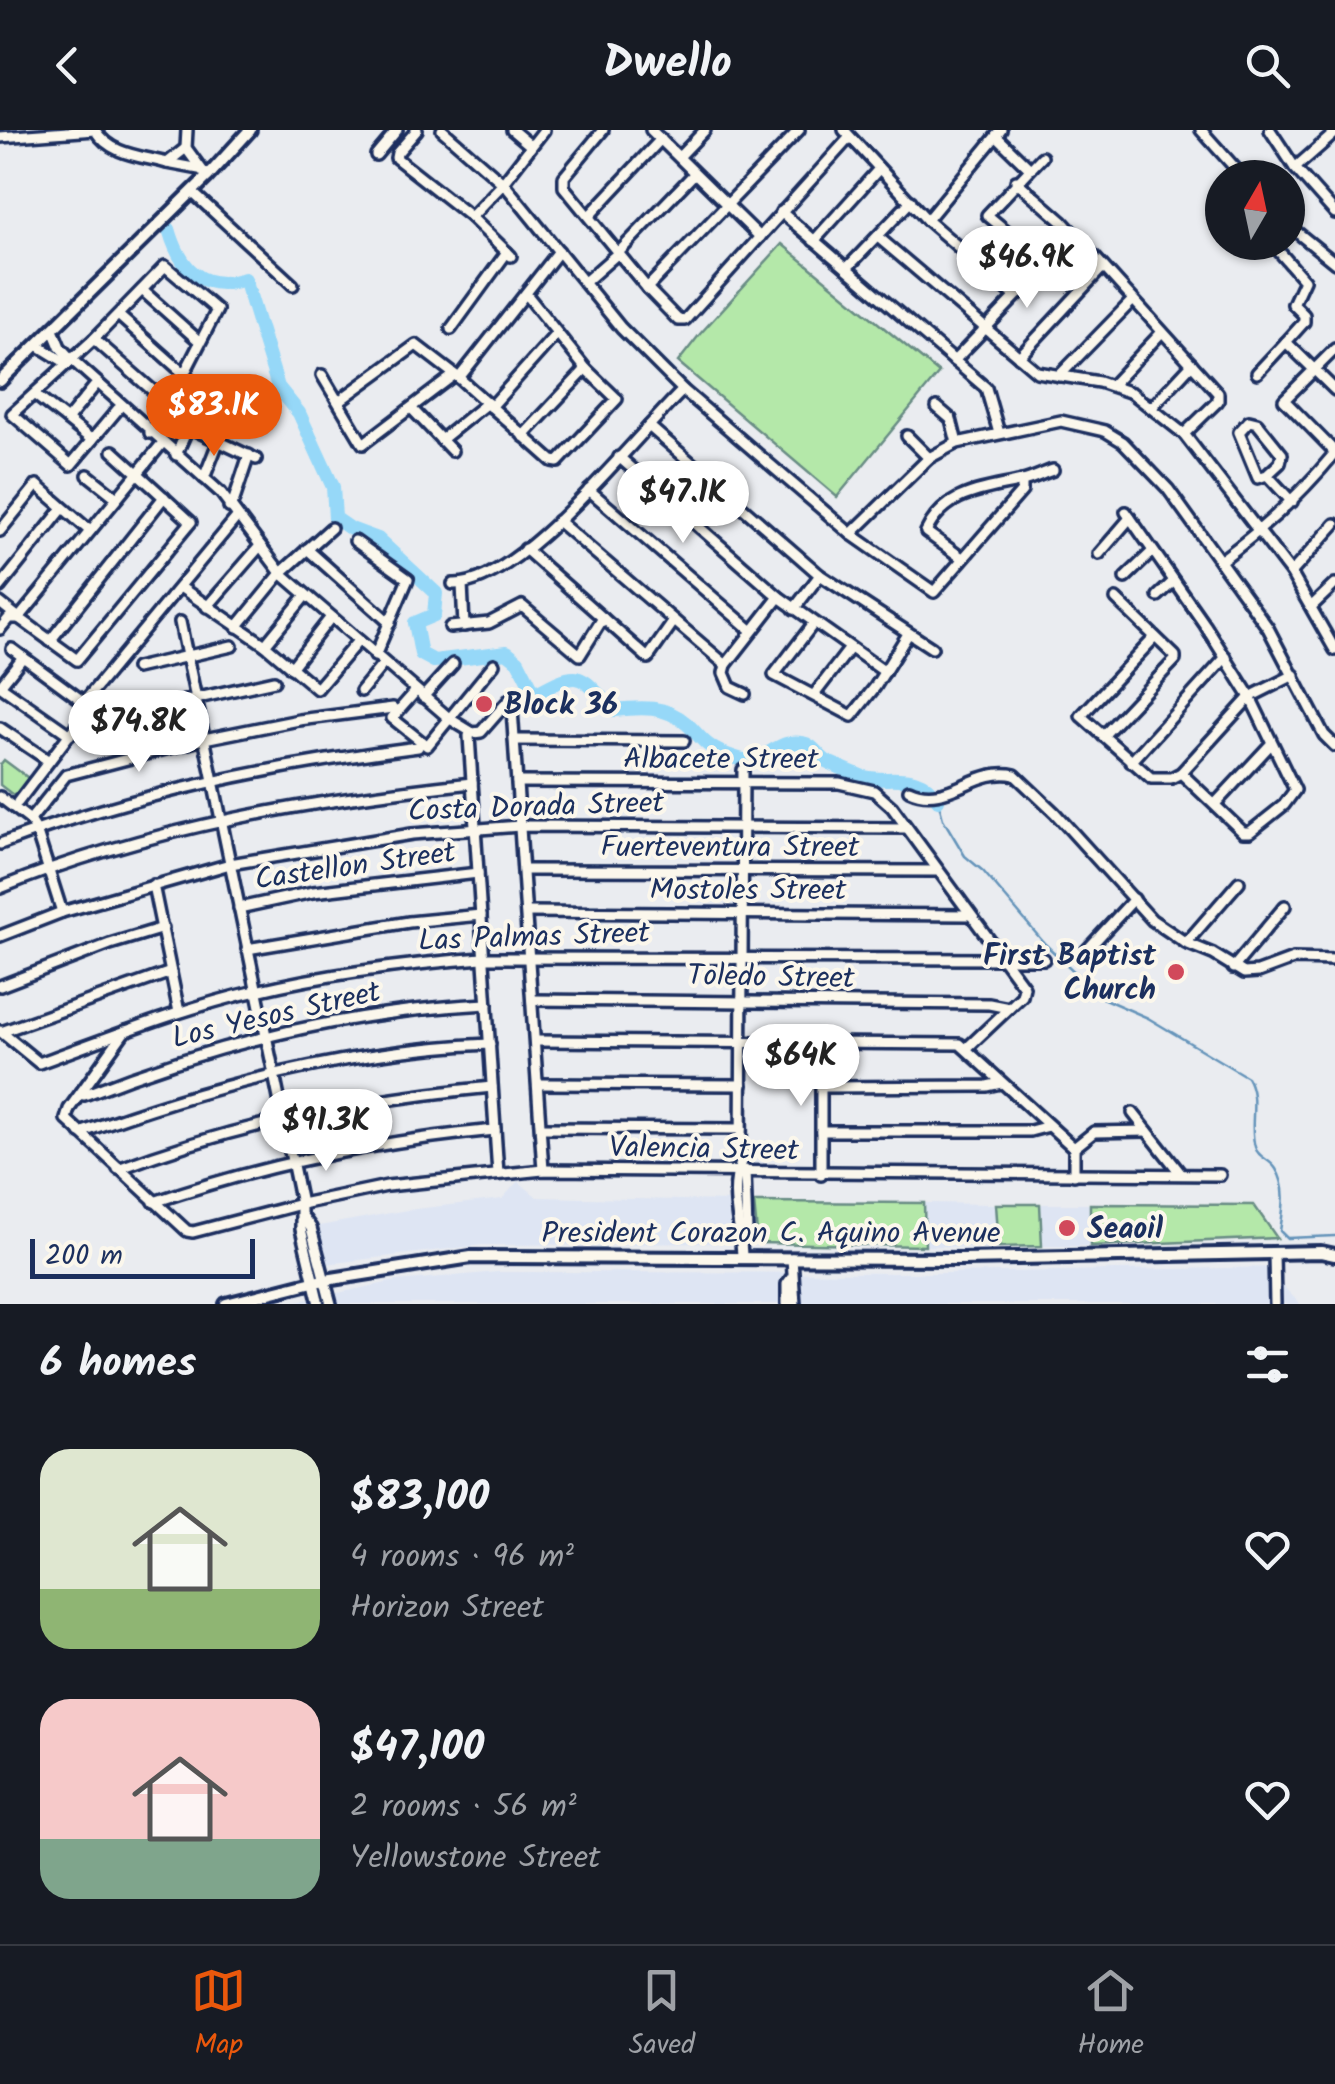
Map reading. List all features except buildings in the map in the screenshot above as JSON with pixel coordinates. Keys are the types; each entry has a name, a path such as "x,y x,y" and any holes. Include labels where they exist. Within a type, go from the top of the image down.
{"main road":[{"path":"0,382 192,192 203,173 250,130"},
{"name":"President Corazon C. Aquino Avenue","path":"226,1304 318,1281 471,1257 964,1259 1335,1252"}],"street":[{"path":"0,137 95,130 102,142 116,150 203,173"},
{"path":"187,130 186,148 203,173"},
{"path":"376,154 397,130"},
{"path":"417,130 396,158 471,217 509,254 450,329"},
{"path":"442,130 502,183 621,328 683,390 851,534 934,592 1022,490 1022,481"},
{"path":"512,130 531,146"},
{"path":"471,217 544,130"},
{"path":"603,130 564,176 564,187 672,317 685,320 847,134 927,220 1015,296"},
{"path":"651,130 760,237"},
{"path":"680,157 706,130"},
{"path":"646,288 799,130"},
{"path":"1202,130 1228,160"},
{"path":"1270,130 1290,160"},
{"path":"927,220 998,133 1030,169"},
{"path":"1304,160 1335,133"},
{"path":"589,216 661,139"},
{"path":"167,164 186,148"},
{"path":"1042,157 987,214 1045,263"},
{"path":"814,241 878,170"},
{"path":"586,281 618,254 694,174"},
{"path":"1305,177 1331,200 1335,212"},
{"path":"1016,182 1074,236 1220,397 1184,434"},
{"path":"192,192 294,285"},
{"path":"848,268 911,201"},
{"path":"781,212 986,388 999,434"},
{"path":"954,361 1074,236"},
{"path":"878,237 1042,376 1112,385 1153,406 1184,434 1260,533 1312,606 1335,647"},
{"path":"1305,239 1335,264"},
{"path":"322,375 363,444 456,377 527,295 559,251"},
{"path":"1256,374 1304,322 1304,315 1292,304 1304,280 1287,260"},
{"path":"118,409 73,464 12,415 165,266 217,310 150,434"},
{"path":"1019,357 1102,268"},
{"path":"142,290 199,341"},
{"path":"339,400 414,345 552,461 558,462 617,399 586,368 527,295"},
{"path":"1060,376 1133,300"},
{"path":"118,315 182,372"},
{"path":"53,330 68,360 160,446 204,478 281,573 450,718 480,732 517,691"},
{"path":"1112,385 1162,332"},
{"path":"440,440 489,405 557,333"},
{"path":"94,338 167,403"},
{"path":"1286,342 1335,390"},
{"path":"37,346 68,360 232,510"},
{"path":"1220,561 1260,533 1335,453 1284,400 1335,349"},
{"path":"1153,406 1192,364"},
{"path":"523,436 586,368"},
{"path":"67,420 94,387"},
{"path":"464,626 458,584 487,575 558,522 683,390"},
{"path":"35,395 92,440"},
{"path":"937,407 951,419 957,443"},
{"path":"412,409 452,451"},
{"path":"84,702 180,587 232,510 252,457 163,415"},
{"path":"1249,420 1257,423 1282,454 1280,463 1267,475 1258,478 1240,438 1241,426 1249,420"},
{"path":"851,534 929,458 957,443 1061,421 1083,424 1112,436 1154,471 1220,561 1268,628 1324,735 1335,746"},
{"path":"648,426 820,575 932,648"},
{"path":"175,456 188,428"},
{"path":"906,436 929,458"},
{"path":"204,478 219,440"},
{"path":"20,618 160,446"},
{"path":"0,603 77,660 190,522 113,452"},
{"path":"619,458 779,597 885,672"},
{"path":"962,558 929,536 926,528 960,495 1054,470"},
{"path":"88,475 117,498"},
{"path":"1267,475 1292,502"},
{"path":"0,530 37,485 90,532"},
{"path":"588,490 752,631"},
{"path":"50,642 164,497"},
{"path":"0,586 64,508"},
{"path":"1098,554 1128,515 1226,657 1295,790 1290,800 1250,832 1236,826 1181,774"},
{"path":"558,522 726,665"},
{"path":"1290,573 1335,524"},
{"path":"238,626 281,573 331,528"},
{"path":"355,541 407,577 375,656"},
{"path":"207,606 260,546"},
{"path":"307,549 390,623"},
{"path":"525,549 648,658 674,621"},
{"path":"1125,578 1152,552"},
{"path":"794,608 820,575"},
{"path":"1158,596 1174,581"},
{"path":"1312,606 1335,584"},
{"path":"180,587 265,645 319,690 358,640"},
{"path":"265,645 306,595"},
{"path":"746,694 730,687 724,672 726,665 779,597"},
{"path":"1103,736 1173,664 1175,656 1116,599"},
{"path":"450,627 489,622 522,606 580,656 603,618"},
{"path":"291,668 332,617"},
{"path":"0,628 9,618 20,618"},
{"path":"180,622 290,1162 303,1217 311,1228 319,1304"},
{"path":"813,624 774,675 852,716 908,634"},
{"path":"1156,636 1081,716 1151,778 1181,774 1250,697 1294,674"},
{"path":"136,668 232,646"},
{"path":"814,695 850,648"},
{"path":"12,649 84,702 88,712 18,802"},
{"path":"22,657 0,686 70,735"},
{"path":"1130,762 1226,657"},
{"path":"361,691 384,663"},
{"path":"453,664 393,716 393,720 428,746 494,664"},
{"path":"110,718 274,680"},
{"path":"30,820 66,775 204,739 299,720 393,708"},
{"path":"512,708 544,1170"},
{"path":"1,731 49,762"},
{"path":"469,736 498,1174"},
{"path":"514,740 684,741"},
{"path":"1215,804 1271,744"},
{"path":"0,844 119,804 213,781 324,759 418,746"},
{"path":"742,1258 738,1232 743,770"},
{"path":"909,790 936,796 992,774 1015,775 1055,812 1158,925 1186,943 1241,972 1258,972 1293,959 1335,960"},
{"name":"Albacete Street","path":"517,782 861,786 884,798 1024,987 1022,996 1010,1008"},
{"path":"0,888 221,822 313,803 472,783"},
{"path":"0,797 30,820 36,830 62,912"},
{"name":"Costa Dorada Street","path":"0,936 152,884 230,864 350,842 520,826 907,828"},
{"name":"Fuerteventura Street","path":"523,870 938,871"},
{"name":"Castellon Street","path":"239,908 313,892 478,873"},
{"path":"1186,943 1239,882"},
{"path":"152,884 179,1012"},
{"path":"1086,951 1134,899"},
{"path":"1233,968 1285,906"},
{"name":"Mostoles Street","path":"526,912 970,916"},
{"path":"247,949 409,922 481,916"},
{"path":"0,986 163,928"},
{"name":"Las Palmas Street","path":"1,1032 39,1063 179,1012 254,991 396,965 482,958 1044,959"},
{"path":"1,1032 171,972"},
{"name":"Toledo Street","path":"532,1000 989,1004 1010,1008"},
{"name":"Los Yesos Street","path":"81,1096 264,1036 419,1008 487,1004"},
{"path":"967,1048 1010,1008"},
{"path":"124,1031 66,1117 71,1127 154,1202 290,1162 369,1145 495,1130"},
{"path":"535,1041 956,1044 967,1048 1074,1148 1074,1175"},
{"path":"80,1132 273,1075 414,1050 490,1044"},
{"path":"821,1044 821,1175"},
{"path":"821,1087 1001,1083"},
{"path":"538,1084 742,1085"},
{"path":"118,1169 219,1134 282,1118 408,1096 492,1087"},
{"path":"1133,1112 1181,1174"},
{"path":"821,1131 1030,1132 1048,1126"},
{"path":"540,1128 742,1129"},
{"path":"1074,1148 1094,1132 1147,1131"},
{"name":"Valencia Street","path":"154,1202 193,1232 387,1186 544,1170 1220,1175"},
{"path":"1274,1253 1277,1301"},
{"path":"792,1258 795,1304"},
{"path":"788,1304 792,1277"},
{"path":"318,1281 331,1304"}],"shaded area":[{"path":"518,1181 537,1197 732,1201 733,1234 724,1243 482,1245 326,1264 319,1226 502,1199"},
{"path":"924,1203 996,1204 999,1247 925,1246"},
{"path":"1040,1204 1090,1204 1090,1246 1042,1246"},
{"path":"1281,1267 1281,1284 1300,1304 284,1304 396,1281 498,1272 945,1273"}],"green space":[{"path":"782,244 939,373 837,497 678,362"},
{"path":"4,760 31,780 17,798 0,785 0,765"},
{"path":"754,1202 924,1203 925,1246 758,1243"},
{"path":"996,1204 1040,1204 1042,1246 999,1247"},
{"path":"1090,1204 1254,1205 1277,1238 1090,1246"}],"waterway":[{"path":"169,229 179,255 195,274 216,283 245,279 278,387 299,413 333,487 335,518 378,539 436,593 434,615 415,623 421,654 434,661 507,652 518,661 535,694 563,680 579,679 614,710 643,708 671,713 711,747 733,757 752,760 788,743 802,743 826,761 861,776 921,784 938,800"},
{"path":"938,800 943,819 965,856 983,871 1045,944 1102,998 1148,1018 1247,1077 1253,1094 1255,1147 1276,1169 1282,1184 1280,1231 1287,1238 1335,1236"}],"place":[{"name":"Block 36","path":"484,704"},
{"name":"First Baptist Church","path":"1176,972"},
{"name":"Seaoil","path":"1067,1228"}]}
